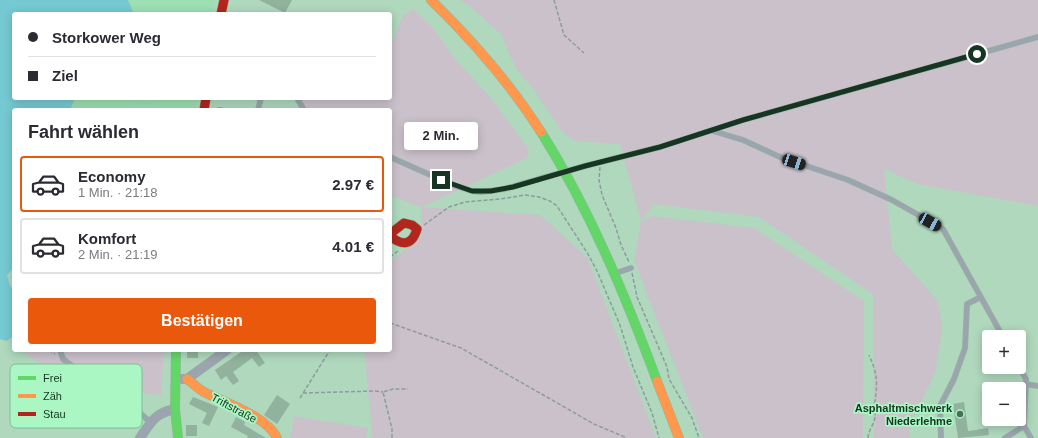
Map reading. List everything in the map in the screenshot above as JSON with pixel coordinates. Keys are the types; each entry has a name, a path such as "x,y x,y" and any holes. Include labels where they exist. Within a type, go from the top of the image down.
{"main road":[{"path":"431,0 479,49 504,78 537,124 574,186 615,273 679,438"},
{"path":"221,12 223,2"},
{"path":"176,352 175,409 178,438"},
{"name":"Triftstraße","path":"187,379 205,392 249,414 271,428 276,432 277,438"}],"street":[{"path":"175,379 187,379 224,352"},
{"path":"140,438 150,423 159,414 175,409"}],"lane":[{"path":"392,158 453,185 472,191 481,192 504,189 660,147 743,120 1038,37"},
{"path":"712,131 743,140 780,157 848,180 892,200 943,229 999,330"},
{"path":"615,273 631,268"},
{"path":"941,438 940,406 954,379 965,348 967,304 981,297"},
{"path":"61,352 63,359 70,364"},
{"path":"1026,384 1038,386"},
{"path":"142,415 150,423"},
{"path":"1004,438 1024,426 1031,438"}],"path":[{"path":"554,0 564,35 584,53"},
{"path":"600,162 599,180 602,195 631,268 638,297 667,367 669,379 692,418 699,438"},
{"path":"425,224 449,207 465,202 525,195 539,196 557,206 588,254 597,271 620,325 633,366 652,413 659,438"},
{"path":"392,324 461,348 594,424 627,438"},
{"path":"300,398 329,352"},
{"path":"868,438 868,434 873,426 875,417 877,390 876,371 869,355"},
{"path":"303,393 383,392 394,389 408,389"},
{"path":"383,392 392,429 392,438"}],"shaded area":[{"path":"128,0 215,0 212,12 133,12"},
{"path":"460,0 1038,0 1038,206 918,184 884,169 892,249 936,299 940,312 942,330 935,373 911,423 909,438 874,438 873,294 759,217 654,204 641,221 620,144 575,141 563,133 534,90 517,70 506,47 503,36 471,7"},
{"path":"414,9 433,28 456,60 492,99 529,150 527,158 422,207 540,215 587,257 656,438 371,438 372,432 364,352 392,352 392,260 421,237 421,207 392,196 392,108 299,108 302,100 392,100 392,42 403,15"},
{"path":"74,100 135,100 147,102 148,100 197,100 195,108 71,108"},
{"path":"653,216 754,228 864,301 863,438 703,438 634,260 641,221"},
{"path":"23,352 164,352 161,395 142,393 142,364 41,364"},
{"path":"294,416 368,428 366,438 290,438"}],"water":[{"path":"0,0 128,0 133,12 12,12 12,100 74,100 71,108 12,108 12,269 7,275 10,286 12,288 12,337 6,341 0,339"}],"building":[{"path":"259,0 292,0 286,12"},
{"path":"187,352 198,352 198,358 187,358"},
{"path":"241,352 257,352 265,363 259,367 252,358 233,372 239,381 233,385 226,376 221,380 215,370"},
{"path":"277,395 290,404 277,424 264,415"},
{"path":"193,397 218,407 209,426 202,423 207,413 189,404"},
{"name":"Asphaltmischwerk Niederlehme","path":"964,402 968,431 988,428 989,435 958,438 953,404"},
{"path":"236,417 245,422 244,425 266,438 247,438 248,436 231,427"},
{"path":"186,425 197,425 197,436 186,436"}],"traffic: fast":[{"path":"541,132 591,222 619,285 657,381"},
{"path":"176,352 175,409 178,438"}],"traffic: slow":[{"path":"431,0 490,63 516,96 541,132"},
{"path":"187,379 204,392 255,417 272,430 277,438"},
{"path":"657,381 679,438"}],"traffic: jam":[{"path":"221,12 224,0"},
{"path":"204,108 206,100"},
{"path":"392,232 404,223 412,225 417,229 412,239 406,243 399,242 392,238"}],"place":[{"name":"Asphaltmischwerk Niederlehme","path":"960,414"}],"route":[{"path":"441,180 472,191 481,192 513,187 620,156 660,147 743,120 977,54"}]}
